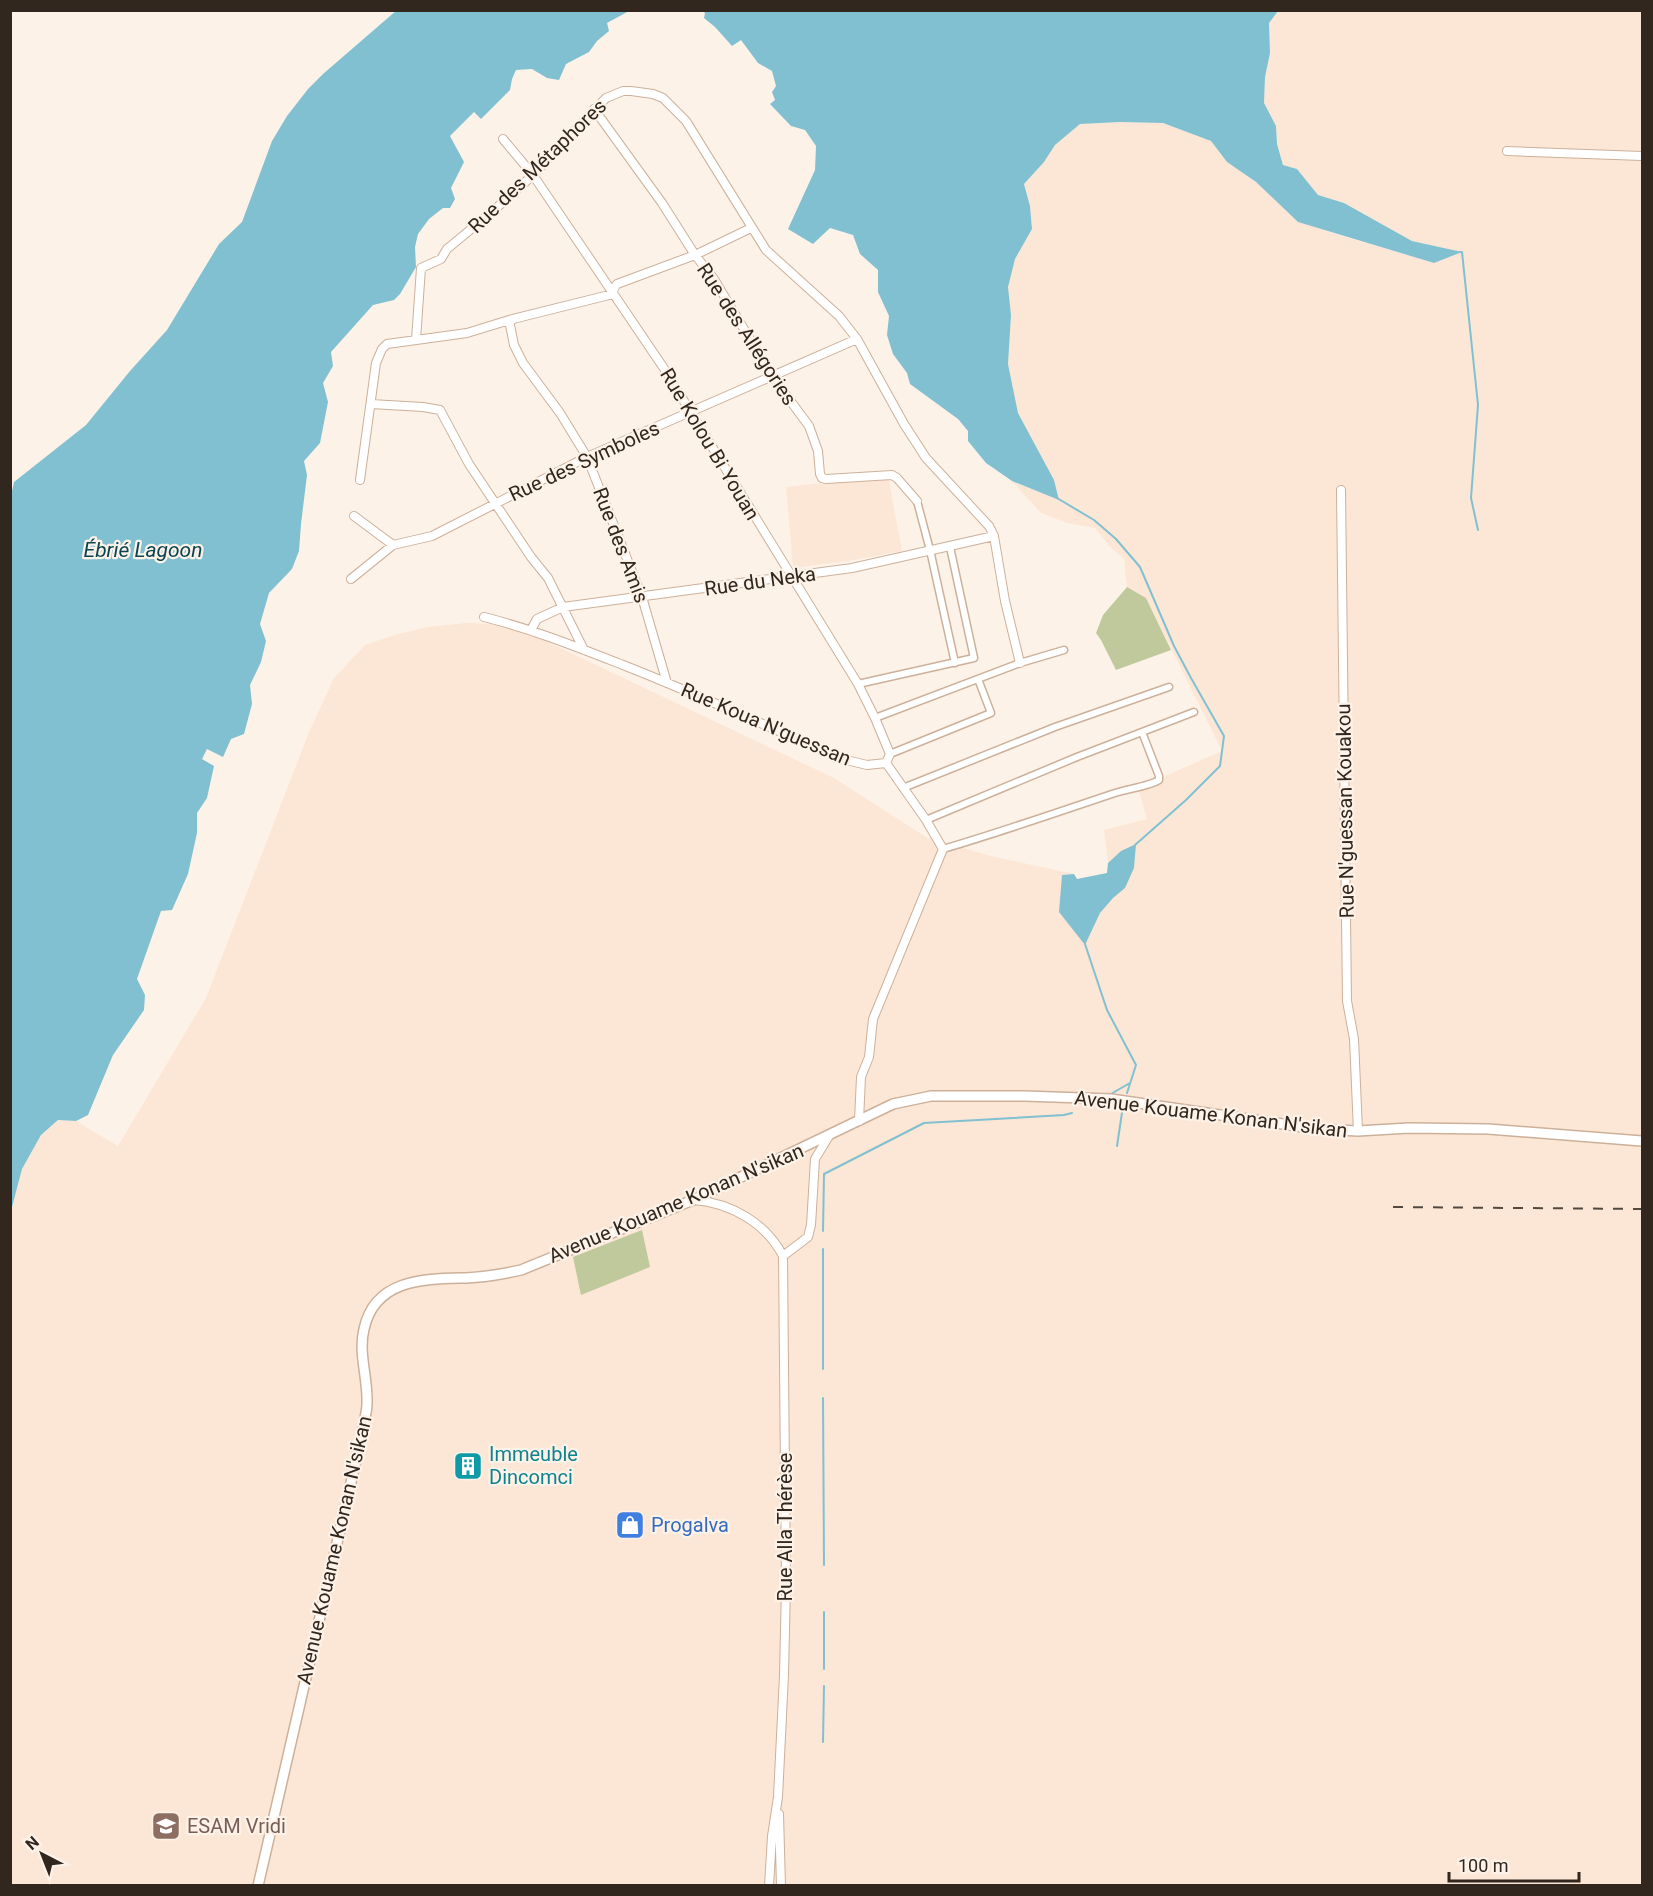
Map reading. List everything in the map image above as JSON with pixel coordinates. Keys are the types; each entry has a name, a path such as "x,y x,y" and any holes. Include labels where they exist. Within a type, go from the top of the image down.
{"street":[{"name":"Rue des Métaphores","path":"416,340 422,268 441,259 447,249 533,175 606,98 622,91 653,94 663,98 686,120 766,250 839,316 857,339 904,424 926,458 989,526 994,536 1005,601 1020,663"},
{"name":"Rue des Allégories","path":"594,109 662,203 694,255 714,279 772,376 809,426 818,451 822,478 892,475 917,501"},
{"name":"Rue Kolou Bi Youan","path":"503,139 533,175 663,367 858,684 890,754"},
{"path":"1508,151 1642,156"},
{"path":"360,480 376,363 382,349 387,344 467,333 613,294 617,284 694,255 751,228"},
{"name":"Rue des Amis","path":"509,320 514,345 523,363 560,413 587,457 642,597 668,683"},
{"name":"Rue des Symboles","path":"351,579 393,545 432,536 587,457 857,339"},
{"path":"371,404 423,406 440,410 469,464 531,557 548,578 584,650"},
{"name":"Rue N'guessan Kouakou","path":"1341,490 1347,1001 1354,1039 1358,1131"},
{"path":"917,501 955,663"},
{"path":"354,516 393,545"},
{"name":"Rue du Neka","path":"531,630 541,616 563,607 852,568 994,536"},
{"path":"858,684 972,660 974,654 950,547"},
{"name":"Rue Koua N'guessan","path":"484,617 531,630 668,683 842,759 867,765 886,764"},
{"path":"875,718 1020,663 1064,650"},
{"path":"943,849 926,820 886,764 890,754 992,713 978,679"},
{"path":"903,788 1055,727 1169,687"},
{"path":"926,820 1194,712"},
{"path":"943,849 1159,780 1160,777 1142,732"},
{"path":"859,1121 861,1077 869,1057 873,1019 943,849"},
{"name":"Avenue Kouame Konan N'sikan","path":"258,1886 363,1430 367,1403 362,1348 364,1328 379,1300 393,1290 409,1282 496,1276 521,1270 693,1200 893,1104 931,1096 1111,1099 1317,1129 1488,1130 1642,1142"},
{"path":"693,1200 710,1201 722,1205 756,1223 779,1248 783,1256 808,1237 811,1225 815,1159 829,1136"},
{"name":"Rue Alla Thérèse","path":"781,1886 778,1797 786,1585 783,1256"},
{"name":"Rue Alla Thérèse","path":"769,1886 771,1846 778,1797"}],"shaded area":[{"path":"1278,11 1642,11 1642,1885 11,1886 11,1211 22,1169 41,1135 58,1120 76,1121 118,1146 206,998 309,732 334,678 365,645 394,635 427,627 467,623 496,624 531,634 834,778 926,837 991,856 1074,874 1077,879 1107,873 1104,830 1147,819 1138,788 1222,751 1146,598 1127,587 1124,559 1109,546 1095,528 1067,523 1041,513 1012,481 1059,499 1054,480 1018,413 1008,364 1011,315 1007,287 1015,259 1032,229 1030,206 1024,184 1044,162 1055,145 1080,124 1163,123 1211,141 1227,162 1325,231 1434,263 1461,252 1412,241 1344,203 1318,195 1297,169 1283,165 1277,144 1276,126 1264,103 1265,77 1270,53 1269,23"},
{"path":"888,476 902,551 793,568 786,487"}],"green space":[{"path":"1127,587 1146,598 1171,650 1116,670 1096,633 1103,615"},
{"path":"642,1230 650,1267 581,1295 573,1257"}],"water":[{"name":"Ébrié Lagoon","path":"397,10 629,11 607,23 609,31 589,52 566,64 559,80 547,78 532,69 516,70 510,90 481,119 474,112 450,136 464,162 451,188 455,199 450,208 443,208 429,219 418,234 415,247 416,267 400,294 394,300 373,305 331,352 333,366 323,383 328,402 320,443 304,461 307,475 299,551 292,569 269,593 260,624 266,641 261,662 250,685 252,704 244,734 231,739 223,757 207,749 202,759 214,766 207,798 197,813 197,833 188,874 172,910 161,911 137,979 145,995 144,1010 113,1055 88,1115 76,1121 58,1120 41,1135 22,1169 11,1211 10,500 14,482 86,425 167,330 219,244 242,222 272,141 287,116 323,74"},
{"path":"703,11 1278,11 1269,23 1270,53 1265,77 1264,103 1276,126 1277,144 1283,165 1297,169 1318,195 1344,203 1412,241 1462,252 1434,263 1298,222 1256,182 1227,162 1211,141 1163,123 1080,124 1055,145 1044,162 1024,184 1030,206 1032,229 1015,259 1008,287 1011,315 1008,364 1018,413 1054,480 1059,500 1012,481 986,463 968,441 968,431 958,419 910,384 907,373 893,354 887,335 889,316 878,292 878,270 860,254 853,235 830,228 813,244 788,229 815,170 816,146 805,130 791,126 770,104 775,100 772,92 776,86 772,71 758,63 741,40 732,46 704,18"},
{"path":"1136,844 1134,868 1125,888 1100,913 1085,945 1059,912 1062,875 1074,874 1077,879 1107,873 1108,863 1121,851"}],"waterway":[{"path":"1460,252 1462,252 1478,405 1471,498 1478,530"},
{"path":"1057,498 1094,520 1116,539 1140,567 1174,646 1224,736 1220,766 1135,845"},
{"path":"1085,944 1107,1010 1136,1065 1127,1093"},
{"path":"1109,1095 1130,1083"},
{"path":"1117,1146 1123,1106"},
{"path":"823,1231 824,1174 924,1123 1072,1113"},
{"path":"823,1249 823,1369"},
{"path":"823,1398 824,1565"},
{"path":"824,1612 824,1669"},
{"path":"823,1742 824,1686"}],"railway":[{"path":"1393,1207 1642,1209"}],"place":[{"name":"Immeuble Dincomci","path":"468,1466"},
{"name":"Progalva","path":"630,1525"},
{"name":"ESAM Vridi","path":"166,1826"}]}
